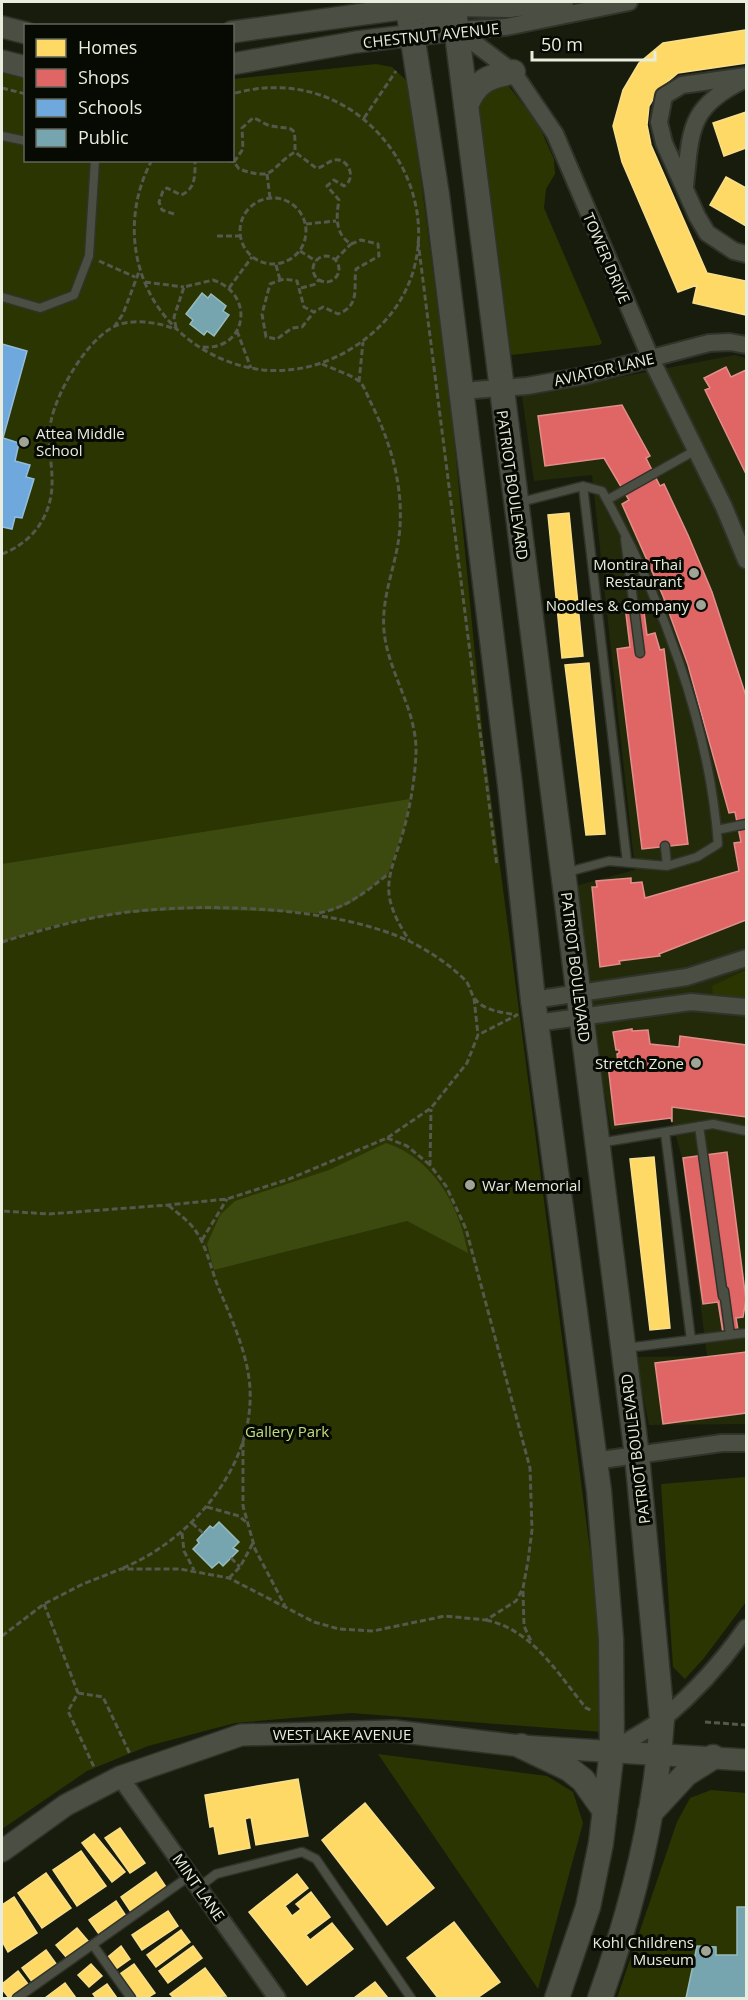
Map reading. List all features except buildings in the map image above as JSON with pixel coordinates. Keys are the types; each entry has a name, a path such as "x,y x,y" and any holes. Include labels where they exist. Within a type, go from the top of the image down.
{"main road":[{"path":"407,5 437,195 510,785 524,1014 594,1461 611,1639 612,1750 601,1842 588,1907 557,1998"},
{"name":"PATRIOT BOULEVARD","path":"455,13 500,388 581,1005 637,1456 662,1719 660,1753 650,1813 629,1909 600,1998"},
{"path":"466,106 472,90 484,80 513,72"},
{"path":"522,1746 569,1769 583,1780 605,1811"},
{"path":"650,1813 686,1774 713,1757"}],"street":[{"name":"CHESTNUT AVENUE","path":"234,64 412,35 455,13 565,2"},
{"name":"CHESTNUT AVENUE","path":"234,32 407,5 455,13 506,27 629,2"},
{"name":"TOWER DRIVE","path":"455,13 513,72 555,134 651,359 747,560"},
{"path":"2,27 24,32"},
{"path":"2,61 24,66"},
{"path":"685,190 689,139 702,110 728,88 747,77"},
{"path":"747,77 681,85 664,96 659,122 664,143 707,233 734,251 747,254"},
{"name":"AVIATOR LANE","path":"460,392 584,376 709,343 730,342 747,345"},
{"path":"524,1014 581,1005 700,974 747,958"},
{"path":"700,974 709,1004"},
{"path":"524,1014 581,1005 691,1002 747,1007"},
{"path":"594,1461 722,1443 747,1443"},
{"path":"612,1750 662,1719 726,1656 747,1628"},
{"name":"WEST LAKE AVENUE","path":"2,1851 66,1805 127,1768 241,1735 394,1731 522,1746 747,1760"},
{"name":"MINT LANE","path":"127,1768 195,1881 277,1998"}],"lane":[{"path":"2,136 24,141"},
{"path":"2,297 40,308 74,295 88,256 95,162"},
{"path":"607,500 696,450"},
{"path":"584,486 627,862"},
{"path":"515,504 584,486 602,491 623,527 673,643 705,759 717,830 718,843 696,857 667,866 609,861 564,873"},
{"path":"623,527 640,653"},
{"path":"717,830 747,824"},
{"path":"665,846 667,866"},
{"path":"598,1143 713,1124 747,1131"},
{"path":"699,1126 723,1296"},
{"path":"665,1132 691,1341"},
{"path":"707,1168 730,1335"},
{"path":"623,1348 747,1333"},
{"path":"17,1998 93,1945 195,1881 302,1852 316,1859 411,1998"},
{"path":"93,1945 131,1998"}],"path":[{"path":"364,118 396,71"},
{"path":"2,88 24,94"},
{"path":"234,94 257,88 302,89 324,95 364,118 392,146 410,182 417,211 418,241 498,873"},
{"path":"253,118 271,126 285,125 292,129 295,132 295,152 267,174 239,169 234,162 243,149 242,128 253,118"},
{"path":"295,152 311,166 321,168 334,159 340,160 349,168 351,178 348,184 344,186 334,180 327,186 339,200 336,220 342,237 351,244"},
{"path":"151,162 138,195 134,220 135,245 144,282 164,316 199,347 221,359 251,368 288,370 322,364 363,341 384,321 401,297 412,270 418,241"},
{"path":"174,214 162,210 159,205 162,191 167,188 181,195 186,194 195,179 195,162"},
{"path":"267,174 270,198"},
{"path":"279,197 295,206 306,224 305,240 300,250 287,261 275,264 260,262 252,257 239,236 239,225 249,206 258,200 270,198 279,197"},
{"path":"306,224 336,220"},
{"path":"217,236 239,236"},
{"path":"314,312 304,307 300,299 301,288 297,281 280,280 270,284 262,314 266,337 277,339 291,328 302,327 314,312 323,307 338,314 351,306 357,290 356,269 379,256 380,248 378,244 362,240 351,244 335,260"},
{"path":"300,250 316,261"},
{"path":"88,256 135,277"},
{"path":"328,256 335,260 339,268 337,276 327,282 319,279 314,273 316,261 328,256"},
{"path":"229,288 252,257"},
{"path":"275,264 280,280"},
{"path":"2,554 24,543 36,532 44,518 52,485 50,439 55,405 75,363 111,330 123,314 135,277 140,269"},
{"path":"301,288 316,284 319,279"},
{"path":"144,282 152,281 184,288 213,280 229,288 240,304 241,316 237,331 223,345 213,348 199,347"},
{"path":"177,329 174,317 184,288"},
{"path":"111,330 124,323 160,323 177,329"},
{"path":"237,331 251,368"},
{"path":"363,341 360,382 380,419 397,478 399,538 391,566 384,627 387,651 409,709 416,750 405,825 388,874 389,898 398,923 410,942"},
{"path":"322,364 360,382"},
{"path":"2,942 52,926 122,913 195,909 317,913 338,909 354,901 388,874"},
{"path":"2,1210 49,1214 227,1199 319,1168 387,1138 431,1108 467,1063 478,1035 474,998 468,982 444,962 410,942 387,932 317,913"},
{"path":"474,998 491,1011 524,1014"},
{"path":"478,1035 524,1014"},
{"path":"430,1164 431,1108"},
{"path":"387,1138 407,1146 430,1164 446,1186 466,1229 530,1468 531,1530 523,1588 524,1626 532,1644"},
{"path":"202,1240 227,1199"},
{"path":"2,1636 44,1604 83,1584 142,1560 182,1533 207,1507 221,1486 243,1438 249,1411 250,1388 239,1338 212,1272 202,1240 194,1227 168,1205"},
{"path":"243,1438 243,1506 253,1542 264,1569 285,1607"},
{"path":"207,1507 239,1516 248,1523"},
{"path":"192,1523 203,1533"},
{"path":"182,1533 184,1551 194,1570"},
{"path":"228,1578 240,1567 253,1542"},
{"path":"231,1558 240,1567"},
{"path":"121,1569 194,1570 228,1578 314,1622 339,1629 373,1631 445,1616 486,1620 514,1630 532,1644 554,1665 586,1708 600,1714"},
{"path":"486,1620 516,1601 523,1588"},
{"path":"44,1604 78,1693 68,1711 94,1767"},
{"path":"78,1693 103,1697 127,1768"},
{"path":"705,1722 747,1725"}],"shaded area":[{"path":"735,355 746,358 746,1424 649,1425 635,1357 707,1356 682,1158 671,1118 611,1130 571,887 635,870 592,475 534,481 522,396"}],"green space":[{"name":"Gallery Park","path":"2,64 24,71 24,162 234,162 234,79 376,64 392,67 408,82 451,407 483,737 601,1634 603,1732 351,1713 235,1723 148,1746 87,1771 2,1829"},
{"path":"490,75 507,84 538,124 554,159 555,174 546,189 544,208 602,343 599,345 511,355 501,350 476,106"},
{"path":"410,799 405,825 388,874 354,901 338,909 317,913 195,909 122,913 52,926 2,942 2,864"},
{"path":"746,970 746,1005 713,996 712,986"},
{"path":"386,1143 418,1160 442,1186 458,1218 468,1253 407,1221 214,1270 207,1244 220,1215 235,1201 329,1170"},
{"path":"746,1477 746,1602 704,1658 685,1679 673,1667 661,1484"},
{"path":"378,1754 547,1776 573,1792 583,1823 538,1989"},
{"path":"711,1790 746,1793 746,1998 617,1998 677,1822 690,1798"}],"place":[{"name":"Attea Middle School","path":"24,442"},
{"name":"Montira Thai Restaurant","path":"694,573"},
{"name":"Noodles & Company","path":"701,605"},
{"name":"Stretch Zone","path":"696,1063"},
{"name":"War Memorial","path":"470,1185"},
{"name":"Kohl Childrens Museum","path":"706,1951"}]}
